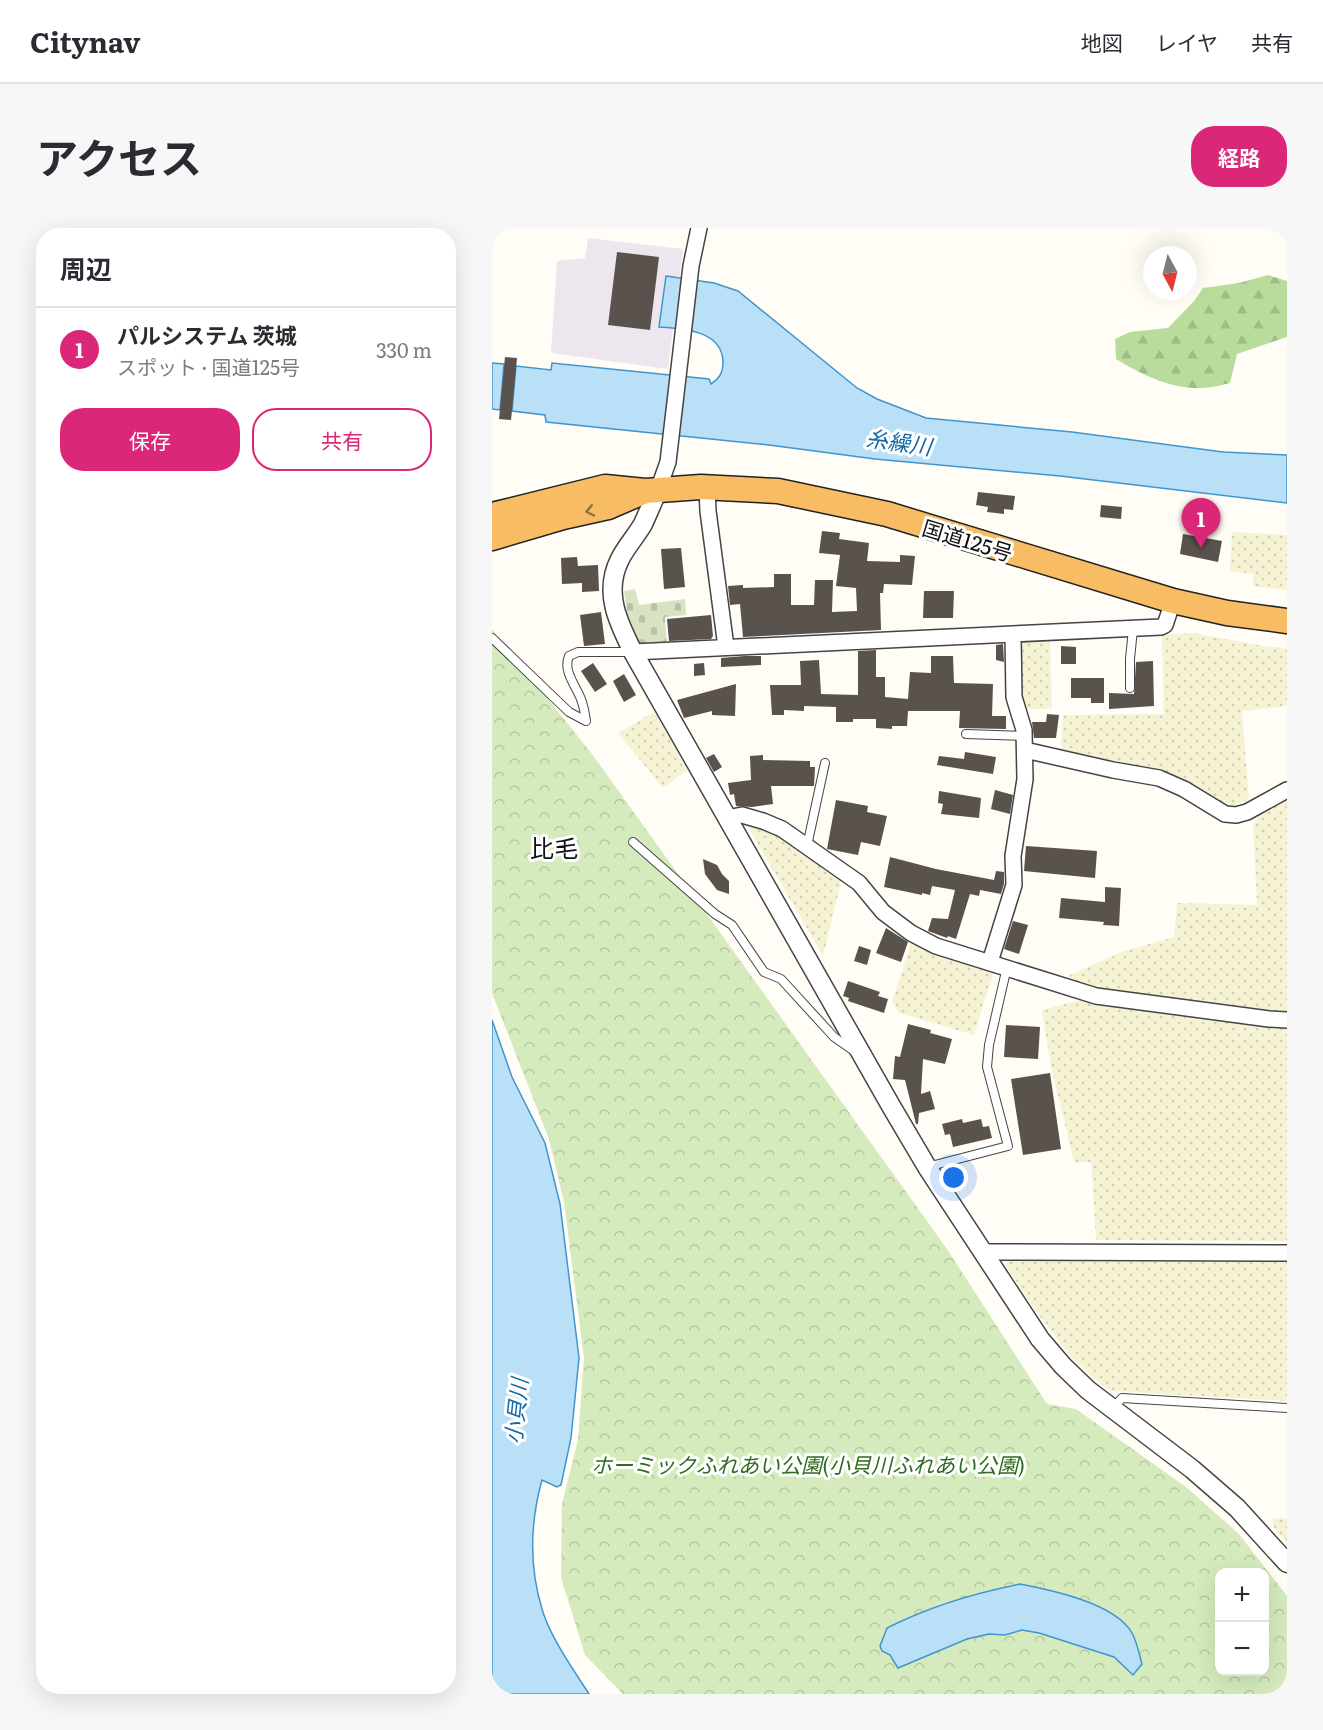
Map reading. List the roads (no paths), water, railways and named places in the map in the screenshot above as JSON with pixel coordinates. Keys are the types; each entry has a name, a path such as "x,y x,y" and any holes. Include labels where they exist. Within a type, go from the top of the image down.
{"highway":[{"name":"国道125号","path":"492,515 605,487 652,491 707,488 778,491 865,508 1173,601 1227,613 1287,621"},
{"name":"国道125号","path":"492,538 563,517 608,507 652,491"}],"street":[{"path":"699,228 690,274 669,456 652,491 642,526 619,561 612,588 616,615 633,652 927,1167 1040,1339 1064,1366 1113,1410 1192,1469 1237,1508 1287,1563"},
{"path":"707,488 726,646"},
{"path":"633,652 726,646 1013,636 1164,627 1173,601"},
{"path":"990,962 1014,885 1014,856 1025,779 1022,717 1014,697 1013,636"},
{"path":"1025,743 1113,770 1159,777 1225,814 1236,815 1247,812 1287,790"},
{"path":"727,818 742,815 782,829 859,883 883,912 911,933 936,946 1096,996 1287,1020"},
{"path":"983,1252 1287,1253"}],"lane":[{"path":"1130,688 1133,629"},
{"path":"492,638 569,712 586,721 582,699 570,677 567,665 569,656 579,652 633,652"},
{"path":"966,734 1025,743"},
{"path":"807,846 825,763"},
{"path":"633,842 715,914 732,925 764,972 781,979 834,1037 863,1056"},
{"path":"927,1167 1008,1146 987,1067 989,1045 1007,967"},
{"path":"1113,1410 1122,1398 1287,1408"}],"water":[{"name":"糸繰川","path":"666,276 714,283 738,291 857,388 877,399 926,418 1072,432 1223,452 1287,455 1287,503 1060,476 875,459 769,445 546,422 545,415 512,411 516,366 551,370 552,363 709,379 711,384 716,380 723,364 722,353 717,344 710,338 690,331 659,327"},
{"path":"492,363 504,364 500,410 492,409"},
{"name":"小貝川","path":"492,1020 512,1077 545,1143 560,1204 579,1358 571,1438 561,1485 557,1487 542,1480 533,1528 533,1561 538,1593 550,1631 589,1694 492,1694"},
{"path":"1020,1584 1081,1600 1112,1614 1132,1633 1142,1664 1133,1675 1114,1657 1039,1633 1022,1630 1005,1635 989,1634 967,1639 898,1668 890,1655 882,1651 880,1646 887,1628 952,1602"}],"place":[{"name":"パルシステム 茨城","path":"1201,548"}],"district":[{"name":"比毛","path":"554,846"}],"park label":[{"name":"ホーミックふれあい公園(小貝川ふれあい公園)","path":"808,1463"}]}
